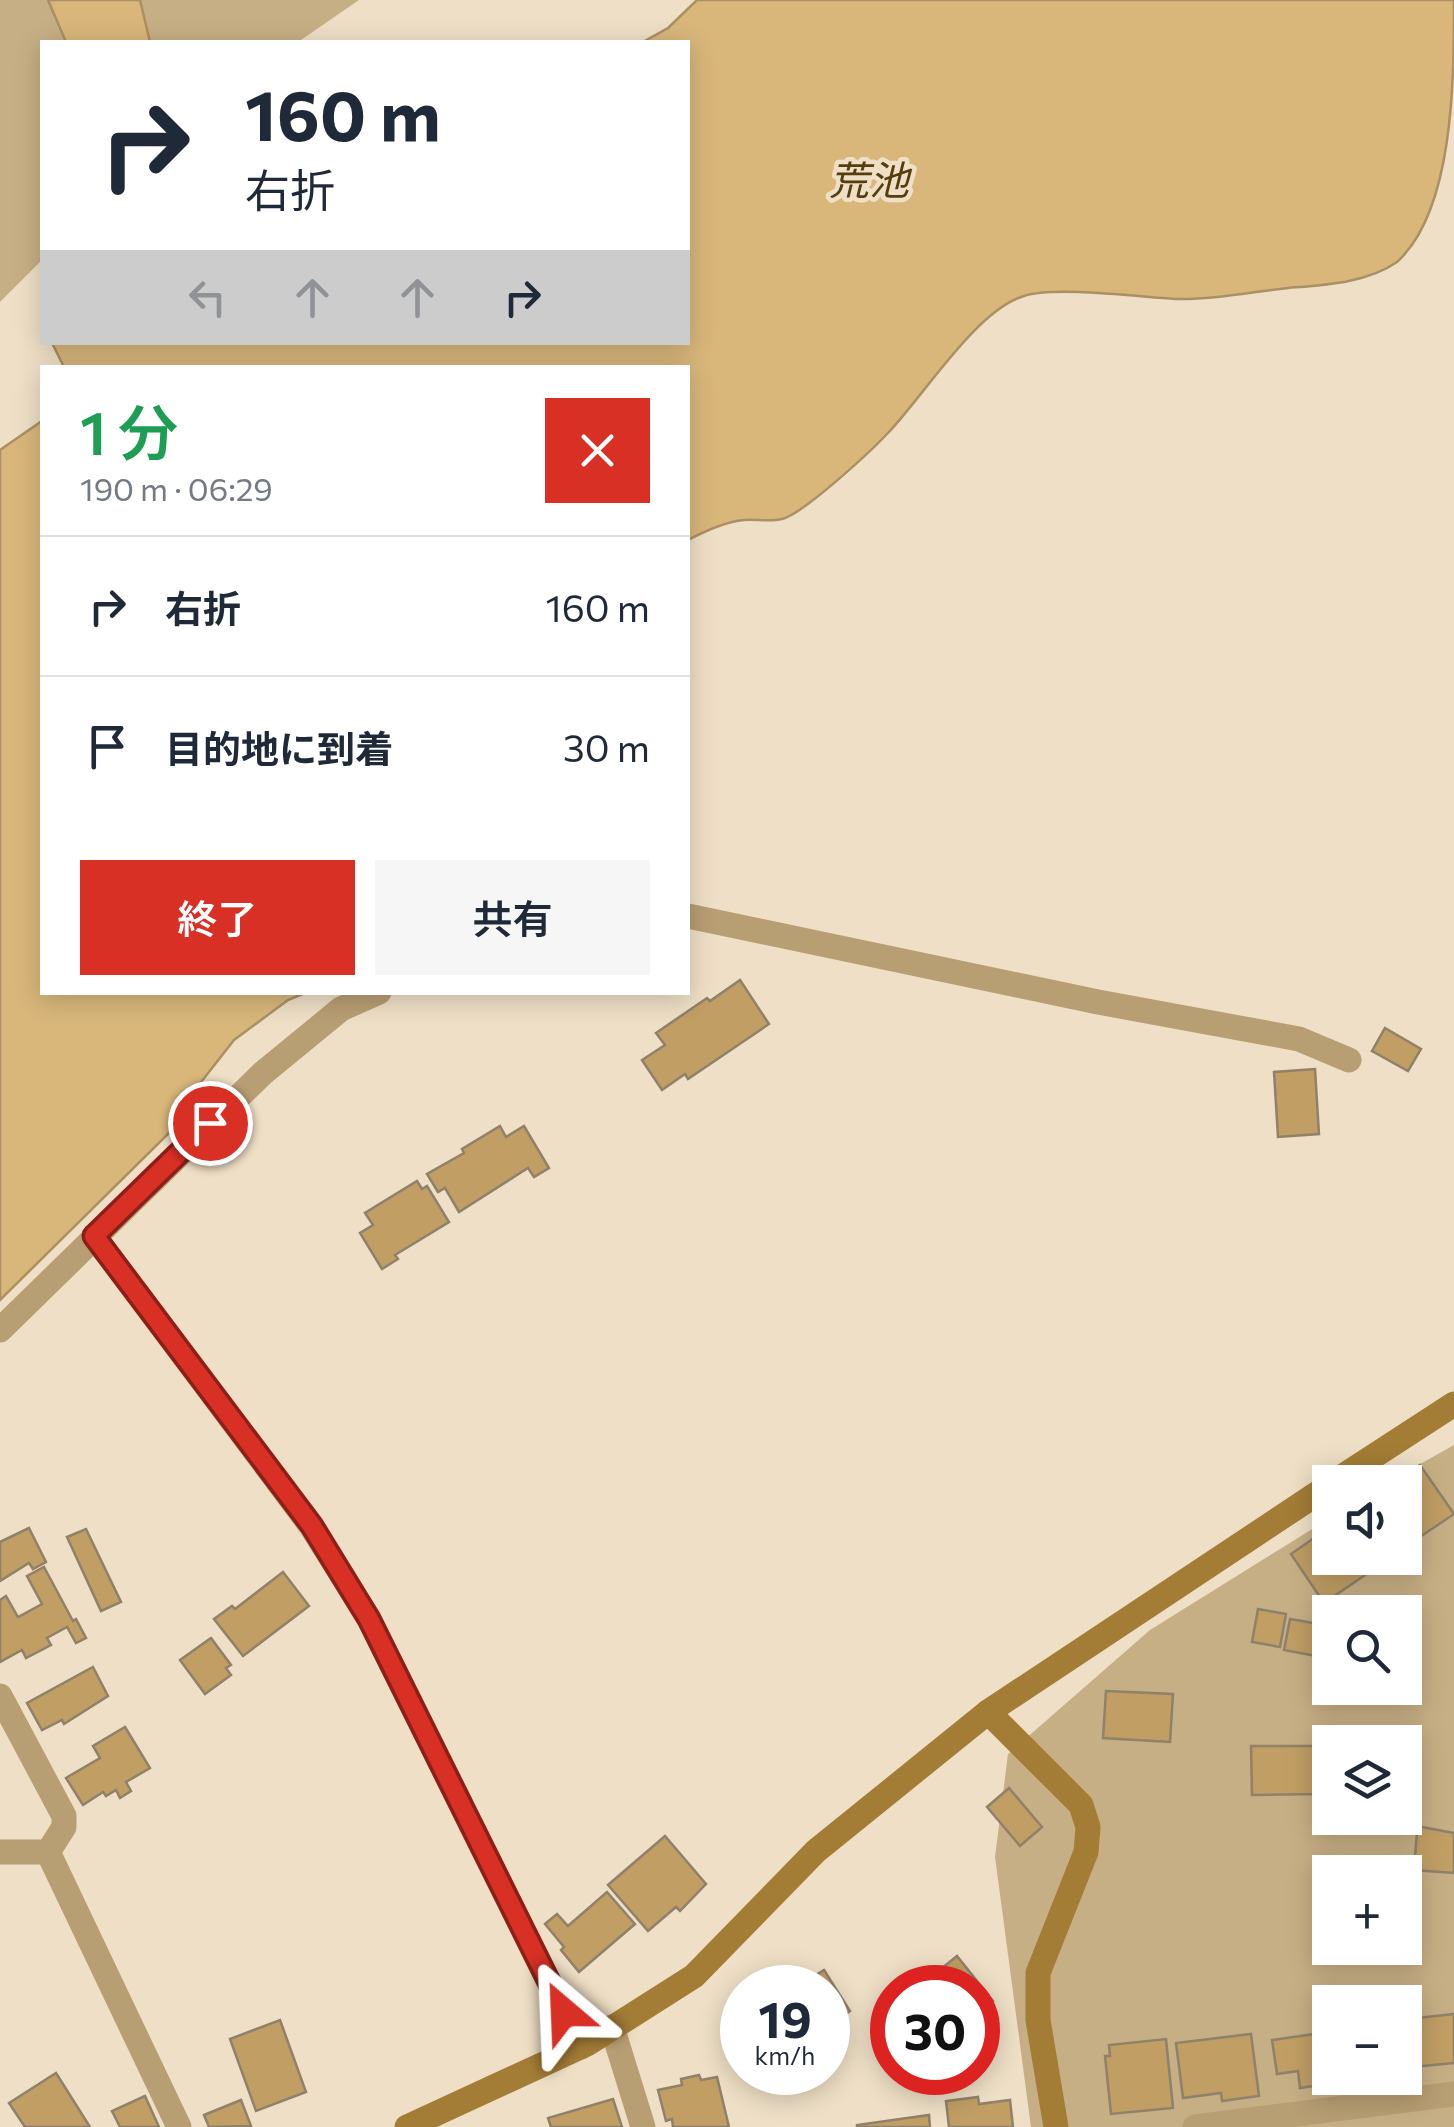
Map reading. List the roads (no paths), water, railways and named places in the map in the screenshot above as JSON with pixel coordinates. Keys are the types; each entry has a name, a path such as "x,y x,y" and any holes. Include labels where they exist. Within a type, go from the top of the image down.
{"street":[{"path":"690,916 1098,1002 1299,1038 1348,1060"},
{"path":"0,1330 263,1073 341,1009 373,995"},
{"path":"94,1236 312,1526 369,1619 581,2047"},
{"path":"1361,1465 1454,1404"},
{"path":"407,2127 581,2047 694,1976 816,1851 988,1712 1312,1497"},
{"path":"0,1696 64,1816 64,1827 48,1852"},
{"path":"988,1712 1082,1806 1088,1827 1086,1852 1038,1974 1038,2020 1056,2127"},
{"path":"0,1852 48,1852"},
{"path":"48,1852 179,2127"},
{"path":"612,2027 643,2127"},
{"path":"1194,2127 1454,2094"}],"water":[{"path":"48,0 140,0 150,40 65,40"},
{"name":"荒池","path":"697,0 1454,0 1447,142 1430,210 1416,239 1397,262 1385,269 1330,284 1217,297 1175,299 1076,292 1024,296 987,318 878,443 805,506 782,519 729,523 690,539 690,365 63,365 53,345 690,345 690,40 647,40 668,28"},
{"path":"40,422 40,995 300,995 234,1040 198,1086 168,1134 0,1300 0,450"}]}
